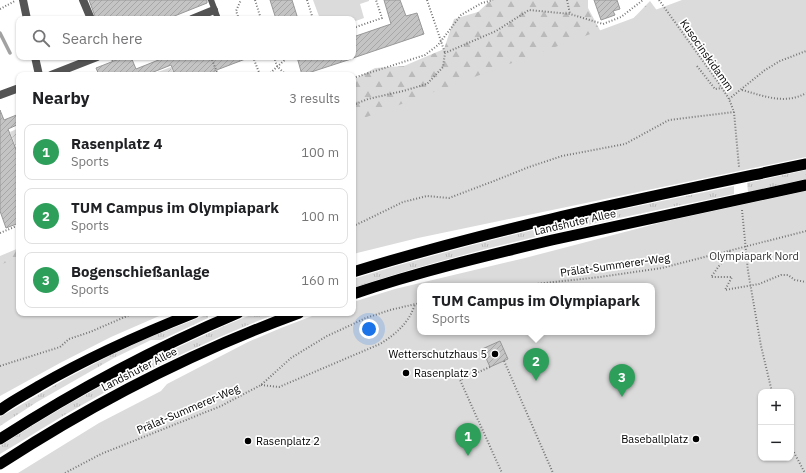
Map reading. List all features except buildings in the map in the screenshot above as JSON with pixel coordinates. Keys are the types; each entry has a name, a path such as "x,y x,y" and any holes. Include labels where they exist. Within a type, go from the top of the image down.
{"highway":[{"name":"Landshuter Allee","path":"356,271 510,228 806,164"},
{"name":"Landshuter Allee","path":"356,293 412,276 515,249 806,185"},
{"path":"2,408 90,358 144,333 186,316"},
{"name":"Landshuter Allee","path":"0,438 70,395 156,349 231,316"},
{"name":"Landshuter Allee","path":"0,464 68,422 165,369 262,326 290,316"}],"street":[{"path":"23,0 26,16"},
{"path":"83,0 90,16"},
{"path":"199,16 214,10"},
{"path":"36,60 38,72"},
{"path":"58,72 88,60"},
{"path":"0,95 16,89"}],"lane":[{"path":"211,0 217,16"}],"path":[{"path":"0,9 17,0"},
{"path":"238,16 236,11 241,0"},
{"path":"255,0 260,16"},
{"path":"307,0 312,16"},
{"path":"356,27 382,18 376,0"},
{"path":"356,104 427,84 443,67 445,53 427,0"},
{"path":"356,77 425,55 441,41 462,15 482,3 493,0"},
{"path":"567,0 570,14"},
{"path":"445,53 496,31 529,10 570,14 602,24 621,17 643,0"},
{"name":"Kusocinskidamm","path":"659,0 729,99 734,112 735,123"},
{"path":"729,99 765,70 780,61 806,51"},
{"path":"212,60 217,72"},
{"path":"254,60 259,72"},
{"path":"275,60 277,66 283,72"},
{"path":"271,72 284,60"},
{"path":"697,66 715,89 722,88"},
{"path":"742,90 786,100 806,93"},
{"path":"356,225 403,202 427,196 448,198 562,156 625,144 668,120 734,112"},
{"path":"0,233 16,226"},
{"name":"Prälat-Summerer-Weg","path":"545,283 662,268 806,231"},
{"path":"730,251 711,277 732,277 725,290 759,284 781,275 788,275 802,282 806,282"},
{"path":"748,271 761,346 771,389"},
{"path":"261,385 279,387 380,344 405,324 411,316 415,304"},
{"name":"Prälat-Summerer-Weg","path":"65,473 101,454 221,406 261,385 291,358 327,336 366,318 415,304"},
{"path":"0,366 60,347 69,339 90,332 127,316"},
{"path":"504,361 553,473"},
{"path":"490,366 460,380 502,473"},
{"path":"794,452 806,473"}],"green space":[{"path":"313,0 369,0 360,4 364,18 356,21 356,16 319,16"},
{"path":"491,0 588,0 588,8 602,34 626,26 650,1 664,20 356,152 356,78 375,68 404,66 444,49 454,19 478,12"},
{"path":"682,0 806,0 806,157 418,238 356,253 356,121"},
{"path":"171,67 173,72 158,72"},
{"path":"16,129 16,147 10,132"},
{"path":"806,170 806,179 748,192 747,183"},
{"path":"734,186 734,194 542,235 447,259 356,287 356,278 400,265 495,239 638,206"},
{"name":"Olympiapark Nord","path":"806,191 806,473 18,473 99,423 161,391 167,384 248,342 312,316 356,316 356,301 417,284 417,335 655,335 655,283 420,283 525,258 663,222"},
{"path":"16,249 16,268 0,275 0,256"},
{"path":"16,258 16,316 159,316 111,337 0,396 0,265"},
{"path":"203,316 208,316 208,318 161,340 151,340 114,358 37,402 0,426 0,417 67,378 148,338"},
{"path":"249,316 270,316 214,339 111,389 83,404 0,454 0,446 93,391 164,353"}],"waterway":[{"path":"0,33 10,53"}],"place":[{"name":"Wetterschutzhaus 5","path":"495,354"},
{"name":"Rasenplatz 3","path":"406,373"},
{"name":"TUM Campus im Olympiapark","path":"536,381"},
{"name":"Bogenschießanlage","path":"622,397"},
{"name":"Baseballplatz","path":"696,439"},
{"name":"Rasenplatz 2","path":"248,441"},
{"name":"Rasenplatz 4","path":"468,456"}]}
